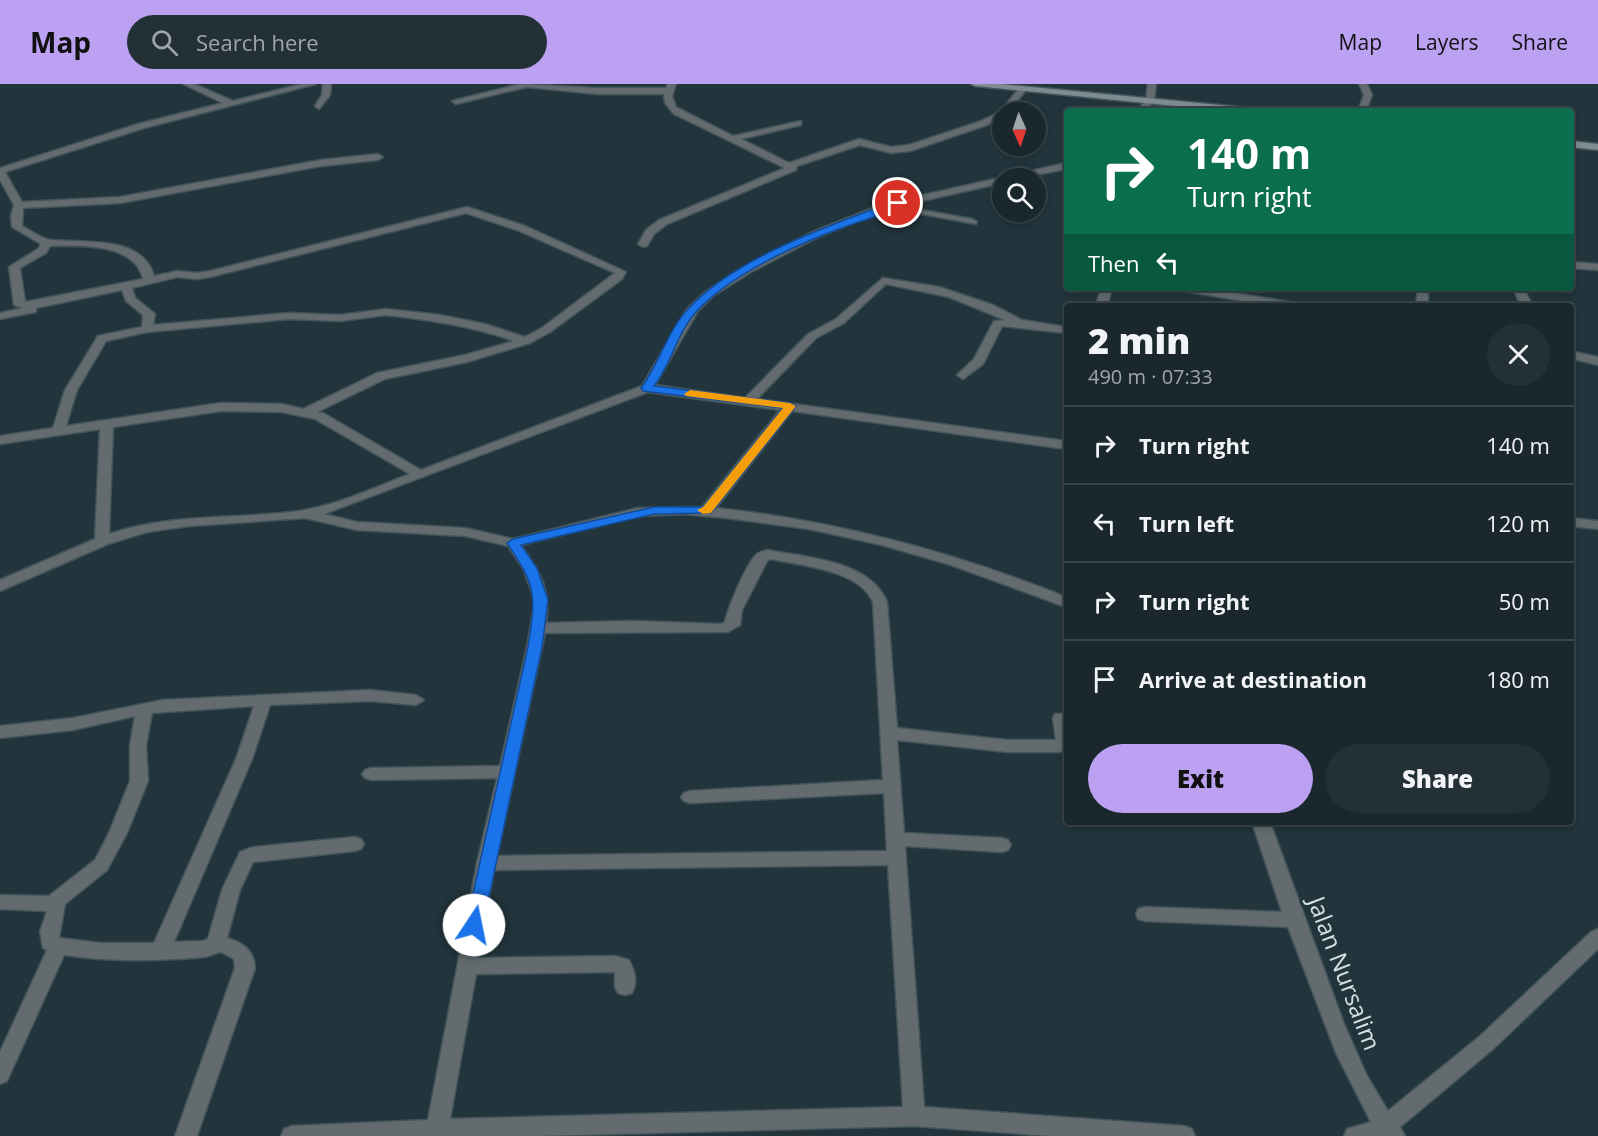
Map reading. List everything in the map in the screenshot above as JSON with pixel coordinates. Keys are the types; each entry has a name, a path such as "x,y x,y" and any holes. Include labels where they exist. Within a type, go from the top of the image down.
{"street":[{"path":"187,84 230,103"},
{"path":"149,280 145,266 124,253 94,244 47,243 17,227 19,205 0,171 141,126 312,84"},
{"path":"319,106 326,95 327,84"},
{"path":"975,84 1223,108"},
{"path":"1143,108 1150,100 1152,84"},
{"path":"1363,84 1368,95 1363,108"},
{"path":"456,101 527,85 597,91 670,87 667,99 676,111 742,141 793,168 663,222 650,232 643,244"},
{"path":"1012,102 1023,89"},
{"path":"789,166 859,142 891,150 910,148 992,119"},
{"path":"742,141 798,123"},
{"path":"1574,144 1598,147"},
{"path":"19,205 120,200 321,163 378,157"},
{"path":"1046,171 1064,168"},
{"path":"647,388 656,376 681,326 693,309 709,294 747,270 814,235 886,206 992,182"},
{"path":"886,206 972,222"},
{"path":"0,316 177,274 202,276 470,210 521,228 621,272 618,277 546,330 526,341 467,358 381,376 306,412"},
{"path":"25,309 20,304 14,267 42,251 47,243"},
{"path":"1574,265 1598,267"},
{"path":"749,400 812,336 840,321 883,281 963,298 1001,312 1019,323"},
{"path":"126,286 130,299 148,312 147,329"},
{"path":"1202,291 1276,303"},
{"path":"25,309 74,302"},
{"path":"58,432 71,390 102,338 147,329 289,316 340,318 386,312 440,318 485,327 526,341"},
{"path":"963,375 979,361 996,324 1019,323 1064,330"},
{"path":"1574,355 1598,361"},
{"path":"0,586 102,542 166,525 309,514 421,475 647,388 749,400 1064,445"},
{"path":"0,440 221,407 265,406 319,416 421,475"},
{"path":"707,510 790,406"},
{"path":"102,542 107,424"},
{"path":"309,514 357,526 465,532 513,543 654,510 707,510 804,524 920,548 1002,576 1064,601"},
{"path":"1574,522 1598,525"},
{"path":"436,1132 486,863 538,628 542,600 531,568 513,543"},
{"path":"538,628 633,626 723,629 732,625 735,610 763,555 841,571 869,583 880,596 914,1116"},
{"path":"0,732 73,724 145,708 264,700 387,696 416,700"},
{"path":"161,950 235,780 264,700"},
{"path":"0,902 54,903 101,865 118,833 139,781 138,745 145,708"},
{"path":"1061,718 1064,729"},
{"path":"889,733 1007,746 1059,746 1064,743"},
{"path":"371,774 507,772"},
{"path":"690,797 892,786"},
{"name":"Jalan Nursalim","path":"1262,825 1295,920 1354,1073 1390,1131"},
{"path":"895,838 1002,845"},
{"path":"54,903 57,906 57,912 48,935 50,943 58,947 82,950 207,949 216,943 231,890 246,857 253,854 356,844"},
{"path":"486,863 898,858"},
{"path":"1145,914 1295,920"},
{"path":"1355,1136 1390,1131 1598,937"},
{"path":"186,1136 246,963 239,952 216,943"},
{"path":"0,1075 58,947"},
{"path":"467,966 615,964 622,966 625,971 626,987"},
{"path":"292,1136 914,1116 1184,1136"}],"slow traffic":[{"path":"690,394 790,406 707,510 703,510"}],"route":[{"path":"474,925 535,647 542,600 531,568 513,543 654,510 707,510 790,406 647,388 656,376 681,326 693,309 709,294 747,270 814,235 898,203"}]}
